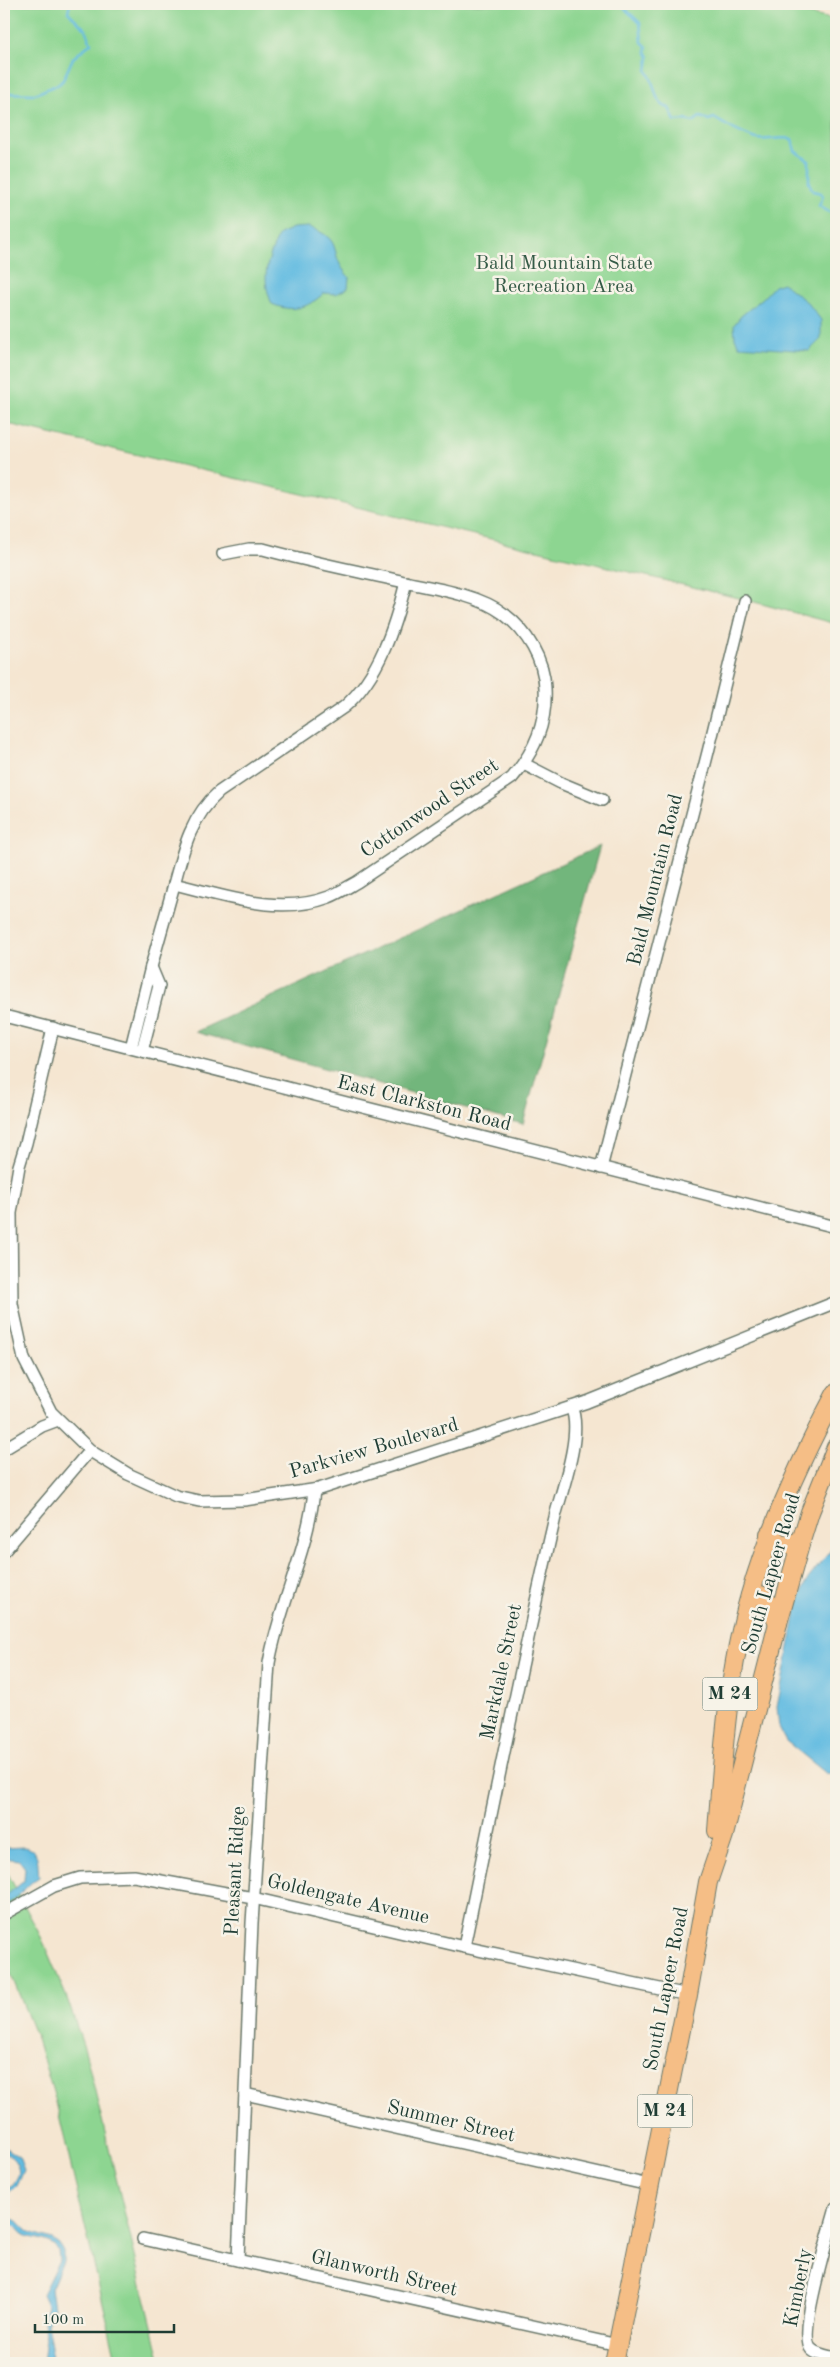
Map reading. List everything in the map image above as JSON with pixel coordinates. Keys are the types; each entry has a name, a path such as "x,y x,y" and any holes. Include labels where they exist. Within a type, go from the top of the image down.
{"main road":[{"name":"South Lapeer Road","path":"715,1859 728,1713 737,1652 750,1596 769,1534 809,1446 836,1393"},
{"name":"South Lapeer Road","path":"614,2363 688,1995 708,1882 724,1834 801,1542 810,1512 836,1447"},
{"path":"769,1534 783,1546 801,1542"},
{"path":"750,1596 761,1595 769,1603 778,1624"}],"street":[{"name":"Cottonwood Street","path":"174,884 279,906 302,904 330,896 357,882 512,778 524,764 541,731 546,708 545,679 537,653 504,613 461,595 263,549 249,548 223,554"},
{"path":"137,1050 159,986 152,967 182,850 196,817 209,801 236,779 344,707 360,693 379,660 398,614 406,582"},
{"name":"Bald Mountain Road","path":"601,1168 745,601"},
{"path":"524,764 561,783 602,800"},
{"name":"East Clarkston Road","path":"4,1016 836,1227"},
{"name":"Parkview Boulevard","path":"52,1028 26,1143 18,1166 10,1226 12,1304 24,1359 58,1420 90,1450 128,1474 176,1496 199,1502 244,1500 314,1490 571,1407 836,1302"},
{"name":"Markdale Street","path":"464,1947 534,1605 576,1428 575,1414 571,1407"},
{"path":"4,1449 42,1426 58,1420"},
{"path":"4,1551 90,1450"},
{"name":"Pleasant Ridge","path":"238,2260 253,1898 268,1663 273,1639 310,1518 314,1490"},
{"name":"Goldengate Avenue","path":"4,1914 54,1886 80,1878 134,1876 253,1898 464,1947 688,1995"},
{"name":"Summer Street","path":"245,2094 649,2185"},
{"name":"Kimberly","path":"836,2208 814,2287 808,2321 807,2342 811,2350 836,2358"},
{"name":"Glanworth Street","path":"143,2239 618,2345"}],"green space":[{"name":"Bald Mountain State Recreation Area","path":"4,4 761,4 836,20 836,624 747,600 4,423"},
{"path":"600,846 523,1124 195,1032"},
{"path":"4,1866 42,1939 67,1998 86,2054 161,2363 117,2363 56,2102 37,2039 4,1957"}],"water":[{"path":"309,227 321,232 332,242 338,261 349,277 348,288 336,294 324,293 300,308 280,307 272,304 266,285 266,276 269,260 279,234 293,228"},
{"path":"783,283 808,303 821,320 821,339 809,351 739,346 735,338 734,325 741,316 774,286"},
{"path":"836,1537 836,1775 827,1774 786,1741 779,1728 777,1707 798,1602 808,1579 831,1550"},
{"path":"25,1847 34,1851 36,1855 39,1877 29,1884 15,1899 4,1905 4,1897 24,1881 25,1868 19,1860 4,1858 4,1848"},
{"path":"4,2147 19,2157 24,2170 18,2184 4,2197 4,2189 15,2182 19,2171 15,2161 4,2152"},
{"path":"4,2215 18,2221 27,2231 52,2239 59,2244 63,2251 63,2261 51,2289 54,2307 47,2324 51,2347 50,2363 43,2363 46,2339 43,2323 47,2305 42,2294 59,2260 58,2250 47,2241 26,2236 12,2223 4,2221"}],"waterway":[{"path":"4,93 35,94 59,84 63,80 73,58 91,43 85,29 68,12 70,4"},
{"path":"620,4 640,23 642,42 647,47 646,51 649,57 647,71 657,98 664,106 669,108 675,121 685,120 693,122 700,117 709,120 714,118 740,133 757,139 792,139 795,151 809,161 809,183 813,191 821,193 823,196 819,206 836,216"}]}
